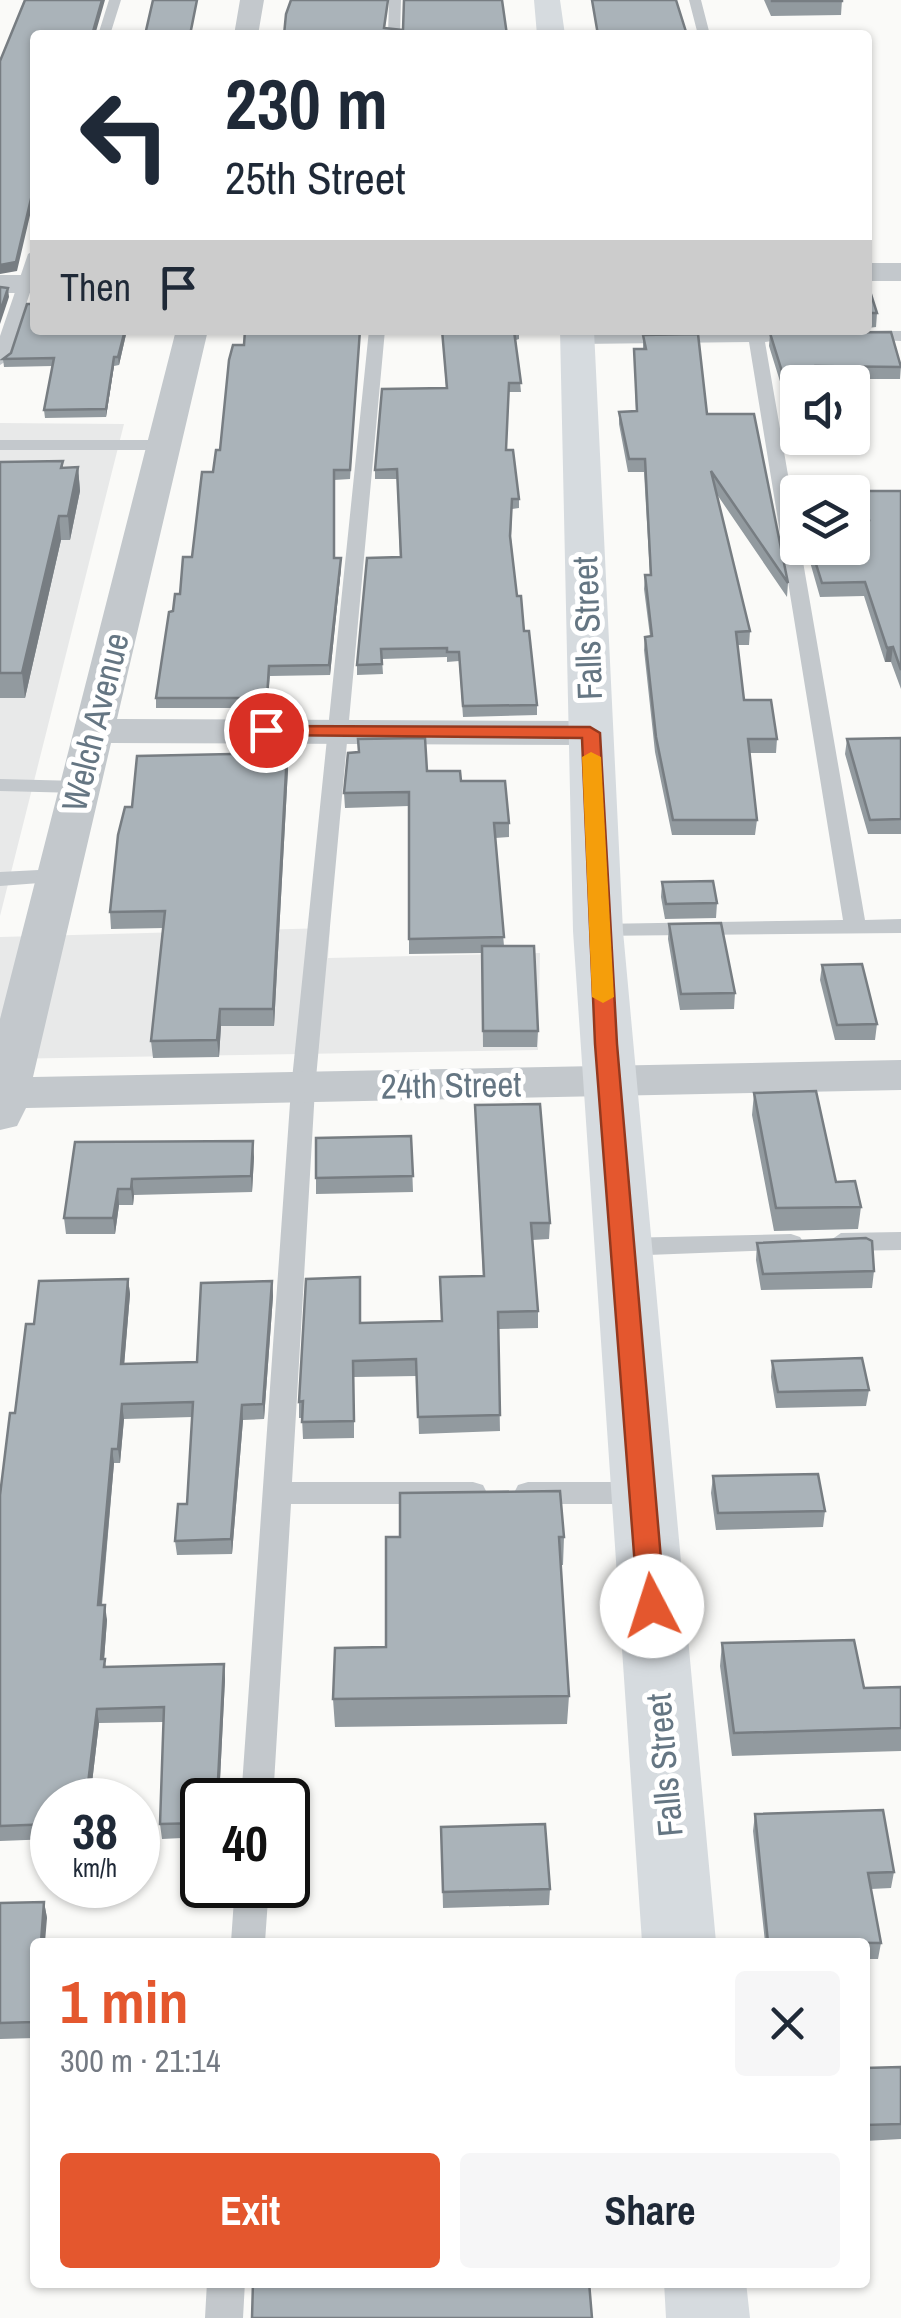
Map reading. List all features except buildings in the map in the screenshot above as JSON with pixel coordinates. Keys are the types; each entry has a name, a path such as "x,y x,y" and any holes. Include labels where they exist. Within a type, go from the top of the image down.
{"street":[{"path":"247,30 252,0"},
{"path":"547,0 550,30"},
{"path":"872,272 901,272"},
{"name":"Welch Avenue","path":"1,1100 191,335"},
{"name":"Falls Street","path":"577,335 598,931 678,1938"},
{"path":"94,731 590,733"},
{"name":"24th Street","path":"1,1100 901,1075"},
{"path":"706,2288 708,2318"}],"lane":[{"path":"106,30 115,0"},
{"path":"394,30 395,0"},
{"path":"696,0 703,30"},
{"path":"0,360 24,276"},
{"path":"258,1778 303,1089 335,729 377,335"},
{"path":"577,335 792,337"},
{"path":"847,336 901,336"},
{"path":"756,338 855,927"},
{"path":"0,445 164,444"},
{"path":"0,786 79,788"},
{"path":"0,878 58,876"},
{"path":"598,931 901,926"},
{"path":"622,1246 901,1241"},
{"path":"277,1492 643,1493"},
{"path":"248,1938 250,1908"},
{"path":"224,2318 226,2288"}],"shaded area":[{"path":"0,423 124,424 0,916"},
{"path":"330,928 328,958 540,953 538,1050 0,1059 0,937"}],"slow traffic":[{"path":"591,757 603,997"}],"route":[{"path":"266,730 590,733 606,1044 652,1606"}]}
